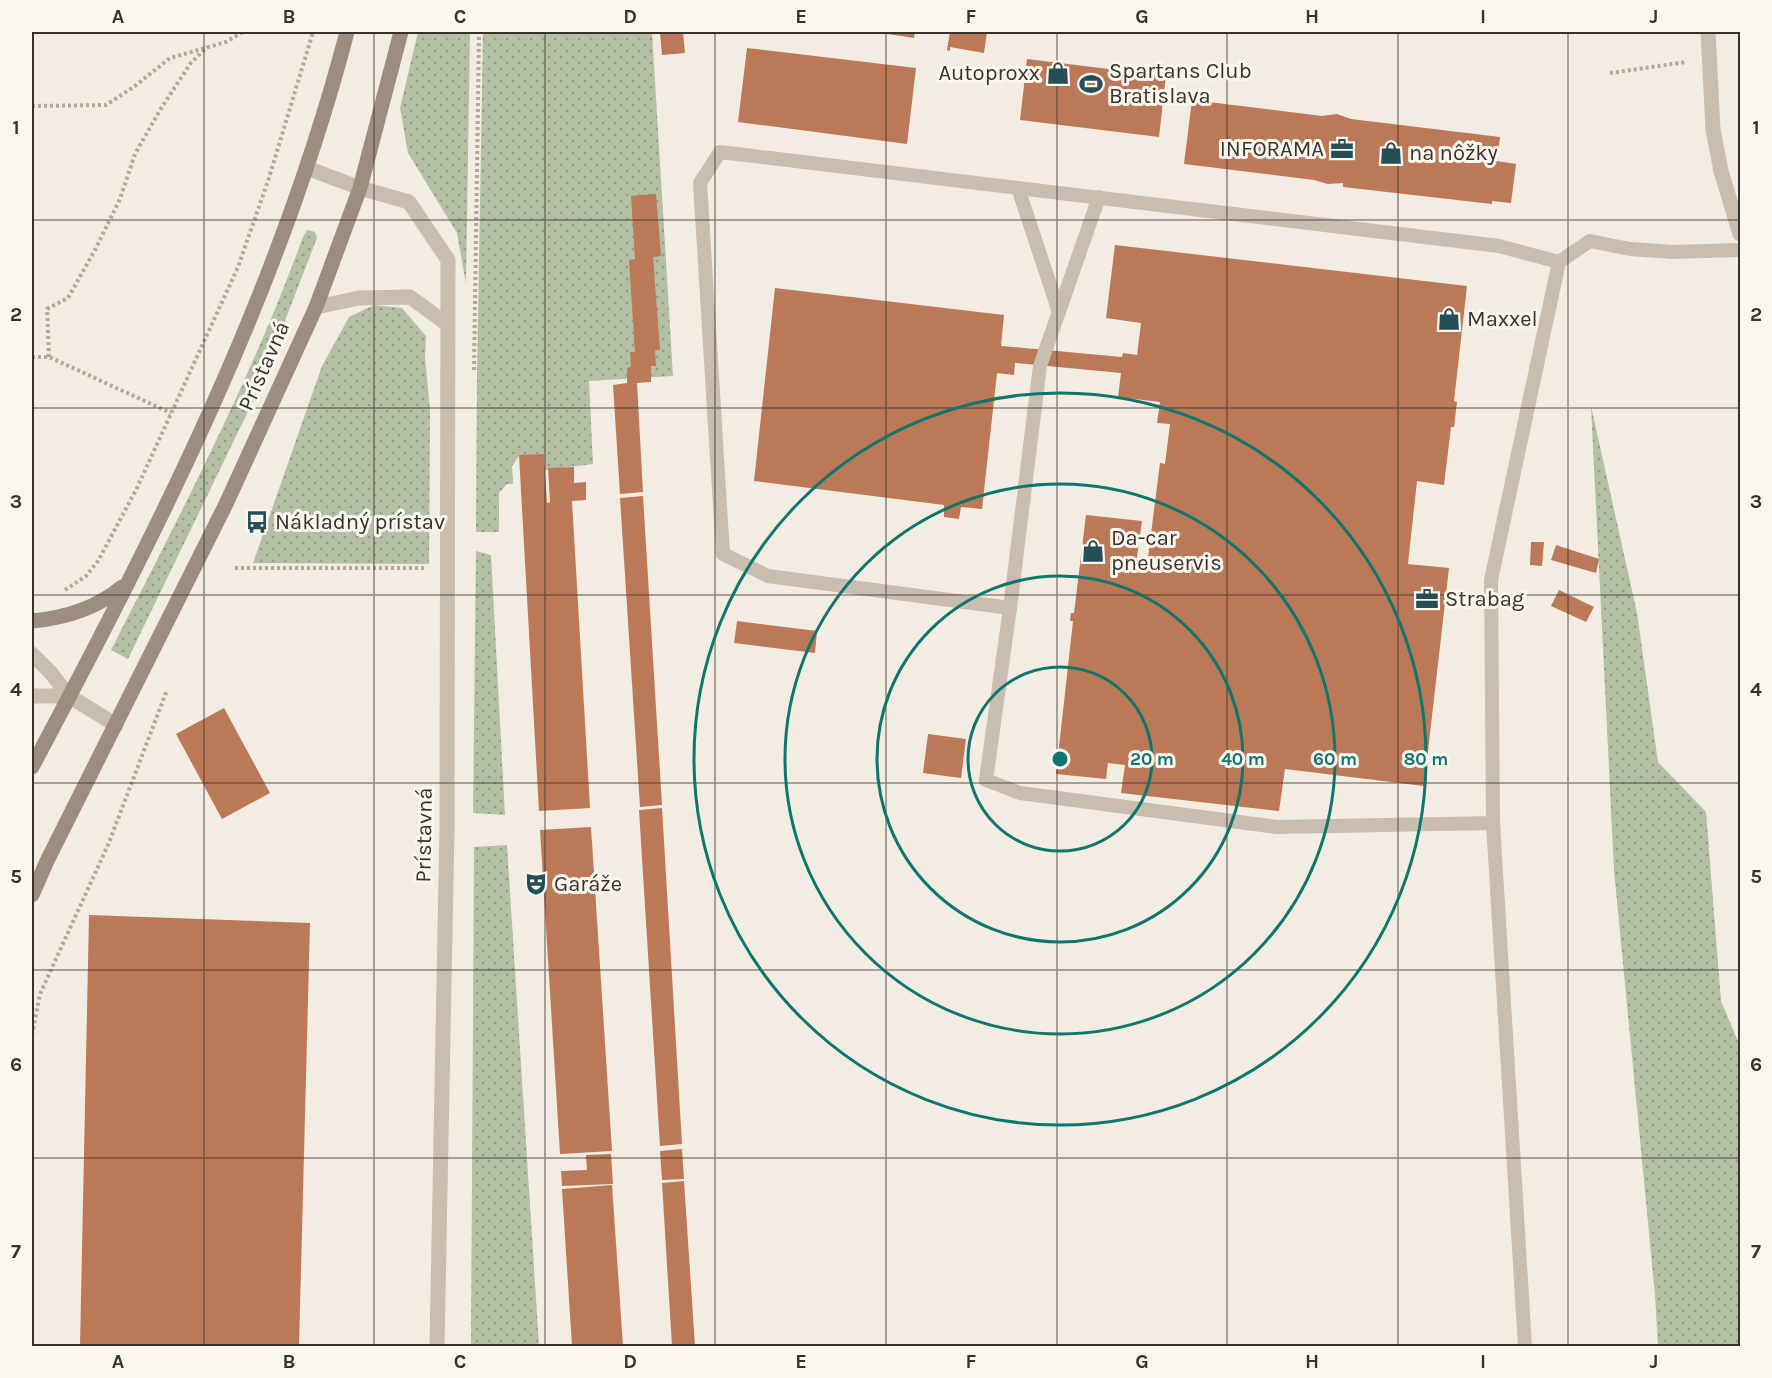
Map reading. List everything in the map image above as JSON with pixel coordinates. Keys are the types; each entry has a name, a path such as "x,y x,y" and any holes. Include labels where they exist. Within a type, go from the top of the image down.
{"main road":[{"name":"Prístavná","path":"32,767 188,461 233,363 284,234 307,168 331,94 347,32"},
{"name":"Prístavná","path":"32,896 47,861 226,504 316,307 360,188 401,32"},
{"path":"32,621 58,617 100,602 127,583"}],"street":[{"path":"1708,32 1713,130 1721,171 1740,234"},
{"name":"Prístavná","path":"307,168 360,188 410,202 448,260 447,828 437,1347"},
{"name":"Prístavná","path":"316,307 359,298 410,297 447,324"},
{"path":"32,654 69,696 116,725"},
{"path":"32,696 69,696"}],"lane":[{"path":"1010,608 768,576 723,554 700,183 720,152 1499,246 1559,262"},
{"path":"1017,188 1059,312"},
{"path":"1099,197 1040,366 986,780 1020,793 1277,827 1493,823"},
{"path":"1525,1347 1493,823 1491,580 1559,262 1590,241 1630,249 1673,252 1740,250"}],"path":[{"path":"32,106 106,105 135,86 170,58 226,42 243,32"},
{"path":"61,592 86,576 98,561 137,488 238,267 268,181 313,32"},
{"path":"474,371 479,32"},
{"path":"49,357 47,309 68,298 120,199 135,154 159,110 190,64 207,47"},
{"path":"1610,73 1708,58"},
{"path":"32,357 49,357 172,413"},
{"path":"235,568 448,568"},
{"path":"32,1035 40,994 108,845 166,690"}],"green space":[{"path":"418,32 470,32 466,284 457,233 408,153 400,108"},
{"path":"483,32 652,32 673,376 589,381 593,464 545,470 544,454 519,456 512,466 513,484 507,484 499,493 499,532 476,532"},
{"path":"307,230 315,232 317,238 257,393 128,659 111,650 238,395"},
{"path":"374,305 402,308 426,336 425,356 430,411 429,564 253,563 322,366 349,317"},
{"path":"1591,406 1637,613 1658,762 1706,812 1721,1001 1740,1046 1740,1346 1658,1346 1614,870"},
{"path":"476,551 491,555 505,815 473,813"},
{"path":"507,845 539,1346 471,1346 474,847"}],"building":[{"path":"660,32 683,32 685,53 662,55"},
{"path":"875,32 915,32 914,38"},
{"path":"950,32 987,32 984,53 950,47 950,51 947,50"},
{"path":"747,48 916,68 907,144 738,122"},
{"path":"1027,59 1166,76 1159,137 1020,120"},
{"name":"INFORAMA","path":"1192,100 1322,116 1337,114 1351,119 1500,137 1497,161 1516,164 1511,203 1492,201 1492,204 1343,187 1343,183 1328,184 1314,180 1184,164"},
{"path":"656,194 661,256 653,257 660,350 655,350 656,366 651,366 651,382 637,383 643,492 620,494 613,385 627,383 627,368 631,367 630,352 635,352 629,260 635,259 631,196"},
{"path":"1115,245 1467,286 1454,401 1457,402 1454,427 1451,427 1444,485 1417,481 1408,564 1449,568 1424,786 1285,769 1279,811 1121,793 1125,765 1108,763 1106,779 1056,774 1073,621 1070,621 1071,613 1074,613 1086,515 1142,521 1136,564 1132,564 1131,572 1146,573 1160,463 1165,464 1170,424 1157,423 1160,402 1118,397 1121,373 1015,363 1014,375 997,373 982,509 961,507 959,519 944,517 944,505 754,481 775,288 1004,315 1001,346 1122,357 1123,353 1137,355 1141,323 1106,318"},
{"path":"32,304 34,304 34,347 32,347"},
{"path":"544,454 547,503 550,502 548,468 574,467 574,483 586,482 586,500 572,501 590,808 539,811 519,455"},
{"path":"643,496 662,805 640,807 620,498"},
{"path":"1531,542 1544,542 1542,566 1530,565"},
{"path":"1556,545 1599,559 1596,573 1551,560"},
{"path":"1559,590 1594,607 1586,622 1551,606"},
{"path":"737,621 817,631 815,653 734,643"},
{"path":"224,708 270,793 222,819 176,734"},
{"path":"928,734 966,739 961,778 923,773"},
{"path":"662,808 682,1144 660,1146 639,810"},
{"path":"591,827 612,1151 560,1154 540,830"},
{"path":"89,915 310,923 299,1346 80,1346"},
{"path":"682,1149 684,1179 662,1180 660,1151"},
{"path":"611,1154 613,1184 562,1186 561,1171 587,1170 586,1155"},
{"path":"684,1181 695,1346 672,1346 662,1183"},
{"path":"612,1185 623,1346 572,1346 562,1189"}],"place":[{"name":"Autoproxx","path":"1058,73"},
{"name":"Spartans Club Bratislava","path":"1091,84"},
{"name":"INFORAMA","path":"1342,149"},
{"name":"na nôžky","path":"1391,153"},
{"name":"Maxxel","path":"1449,319"},
{"name":"Nákladný prístav","path":"257,522"},
{"name":"Da-car pneuservis","path":"1093,551"},
{"name":"Strabag","path":"1427,599"},
{"name":"Garáže","path":"536,884"}]}
